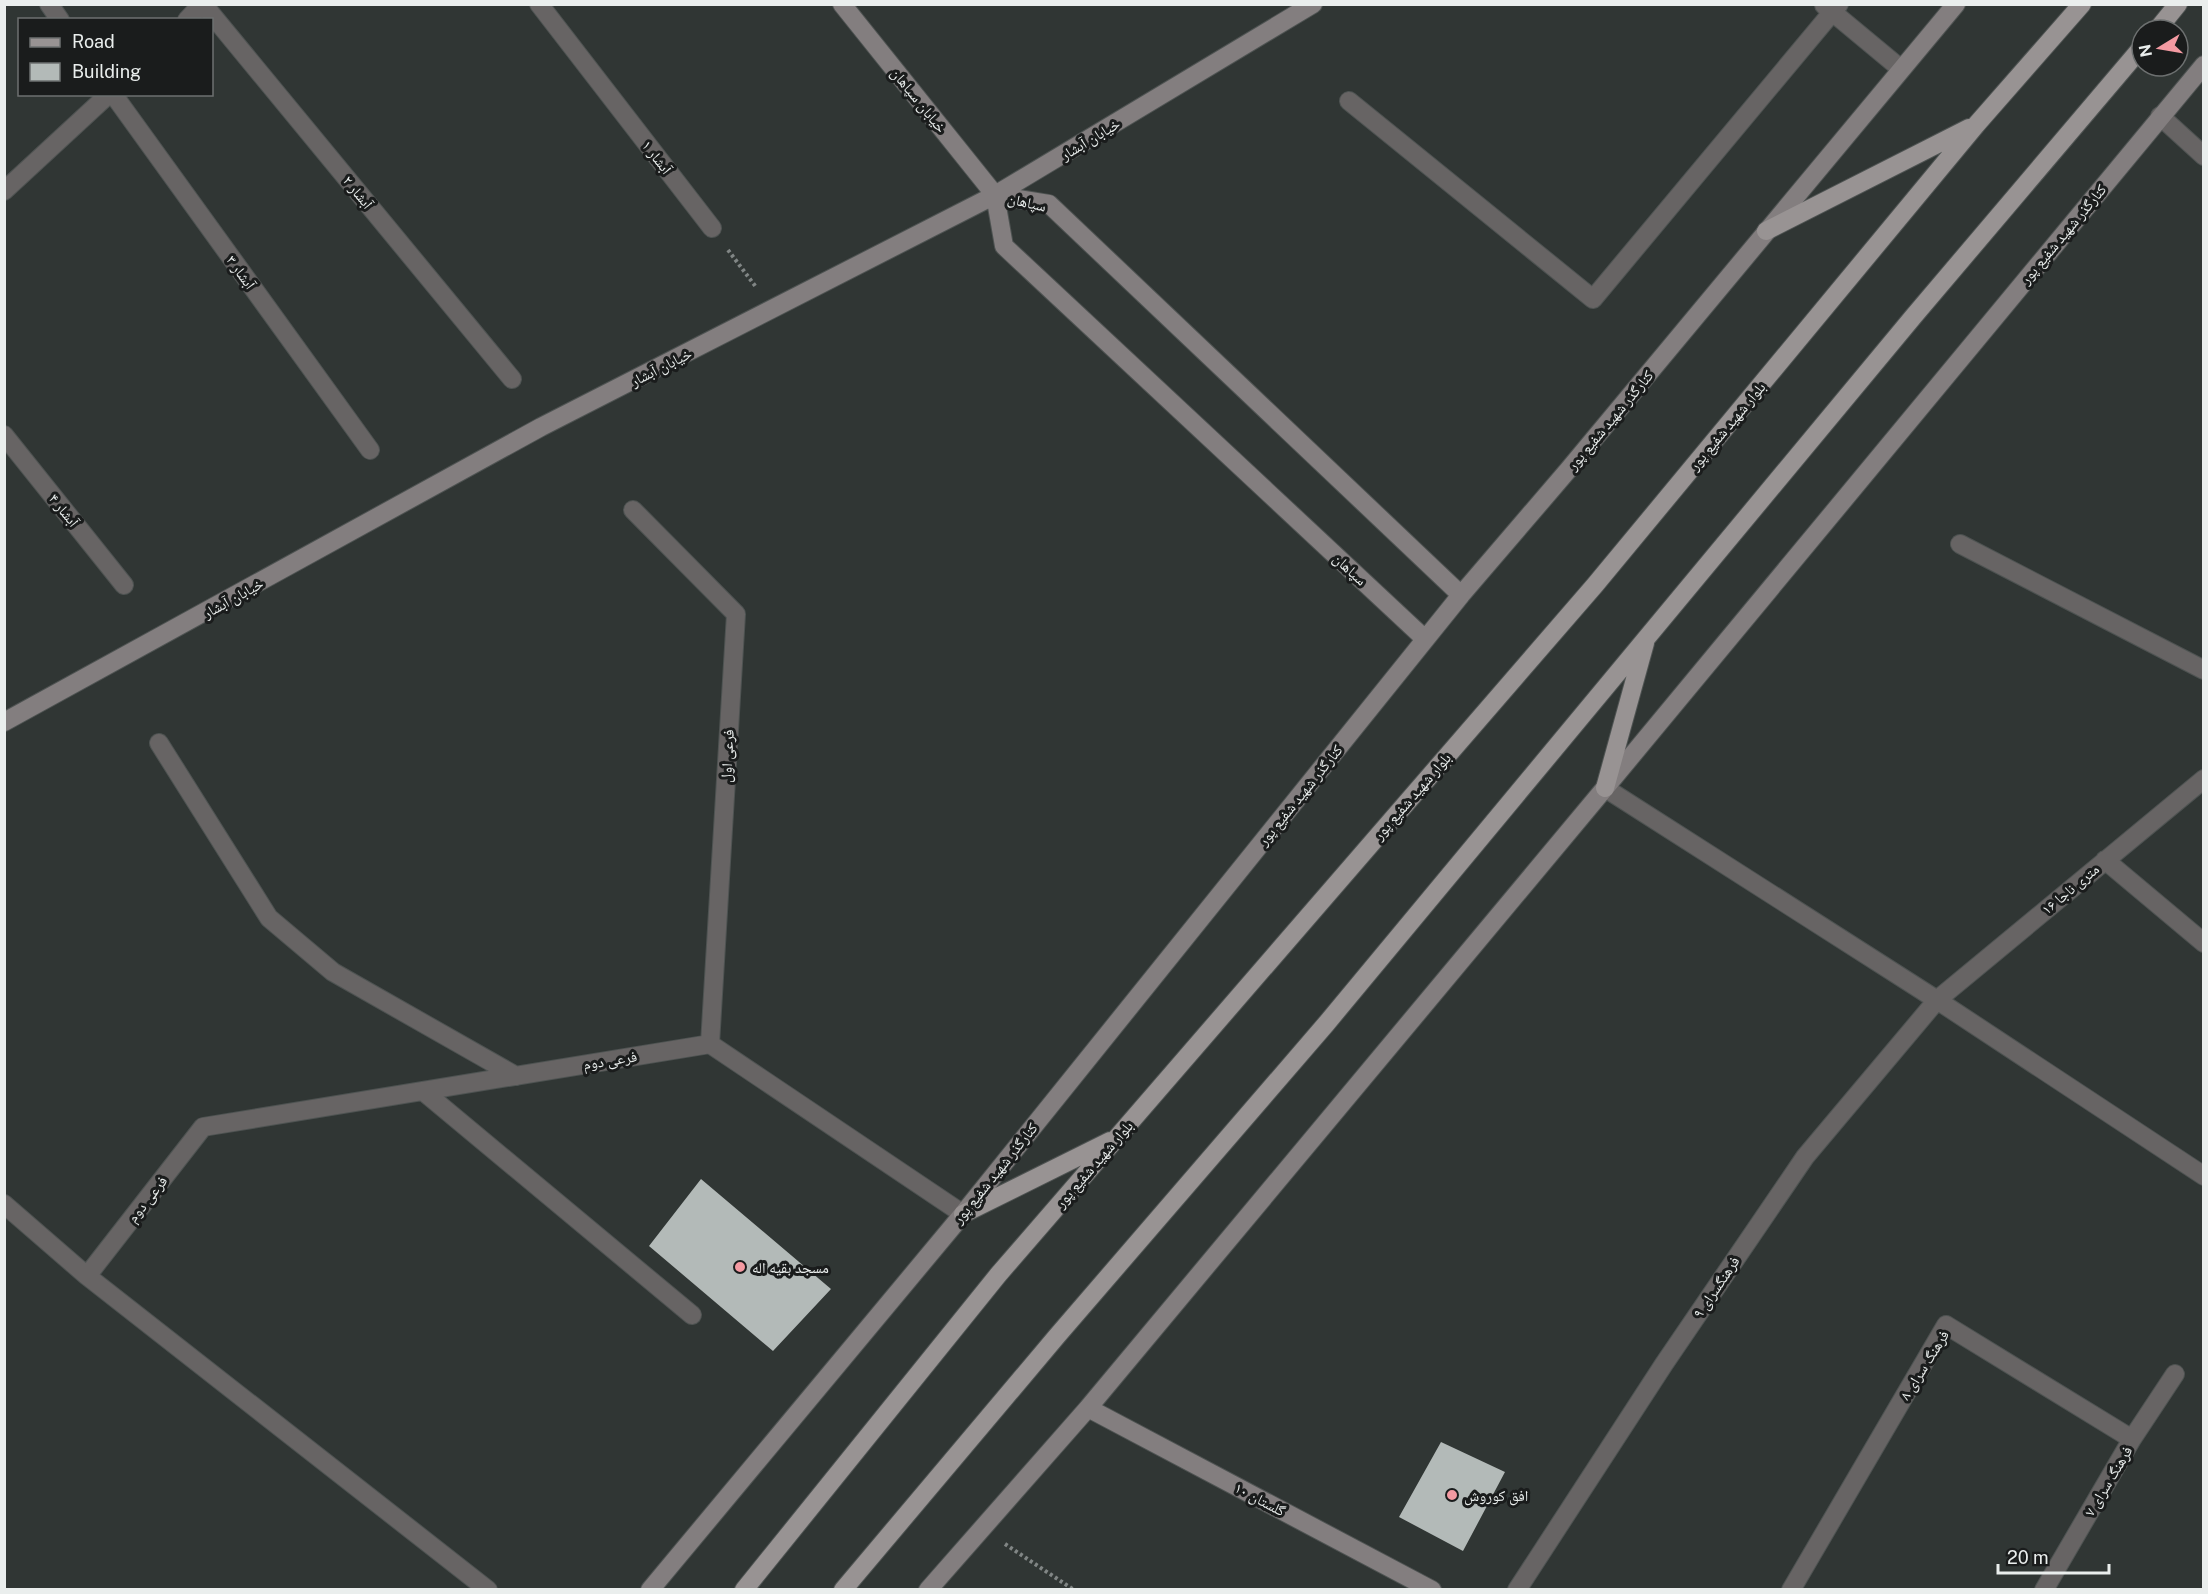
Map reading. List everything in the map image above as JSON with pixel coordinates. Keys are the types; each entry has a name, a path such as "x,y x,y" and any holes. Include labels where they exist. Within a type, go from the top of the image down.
{"main road":[{"name":"خیابان سپاهان","path":"842,4 995,195"},
{"name":"خیابان آبشار","path":"4,723 541,427 995,195 1313,4"},
{"name":"کنارگذر شهید شفیع پور","path":"650,1590 963,1214 1461,595 1569,469 1956,4"},
{"name":"بلوار شهید شفیع پور","path":"744,1590 998,1275 1595,585 1976,125 2082,4"},
{"path":"2167,18 2178,4"},
{"path":"843,1590 1057,1336 1326,1024 1913,316 2130,61"},
{"name":"کنارگذر شهید شفیع پور","path":"928,1590 1088,1408 2204,65"},
{"path":"1766,231 1976,125"},
{"name":"سپاهان","path":"1425,639 1004,246 995,195 1049,204 1461,595"},
{"path":"1605,788 1647,637"},
{"path":"963,1214 1117,1137"},
{"name":"گلستان ۱۰","path":"1088,1408 1432,1590"}],"street":[{"path":"49,4 59,18"},
{"path":"189,18 203,4"},
{"name":"آبشار ۲","path":"203,4 512,379"},
{"name":"آبشار ۱","path":"539,4 712,228"},
{"path":"1349,101 1593,299 1832,7 1901,69"},
{"path":"4,191 109,96"},
{"name":"آبشار ۳","path":"112,96 370,450"},
{"path":"2160,116 2204,156"},
{"name":"آبشار ۴","path":"4,435 124,585"},
{"name":"فرعی اول","path":"633,510 736,614 710,1044"},
{"path":"1960,544 2204,670"},
{"path":"159,743 269,918 333,972 516,1076"},
{"name":"۱۶ متری ناجا","path":"1936,1000 2204,779"},
{"path":"1605,788 1936,1000 2204,1176"},
{"path":"2106,860 2204,943"},
{"name":"فرهنگسرای ۹","path":"1516,1590 1664,1364 1805,1157 1936,1000"},
{"path":"710,1044 963,1214"},
{"name":"فرعی دوم","path":"87,1276 203,1127 710,1044"},
{"path":"423,1091 692,1315"},
{"path":"4,1204 87,1276 488,1590"},
{"name":"فرهنگ سرای ۸","path":"1791,1590 1946,1324 2133,1439"},
{"name":"فرهنگ سرای ۷","path":"2044,1590 2133,1439 2175,1374"}],"path":[{"path":"712,228 773,310"},
{"path":"982,1529 1074,1590"}],"building":[{"name":"مسجد بقیه اله","path":"701,1179 831,1289 773,1351 649,1246"},
{"name":"افق کوروش","path":"1441,1442 1505,1472 1463,1551 1399,1517"}],"place":[{"name":"مسجد بقیه اله","path":"740,1267"},
{"name":"افق کوروش","path":"1452,1495"}]}
